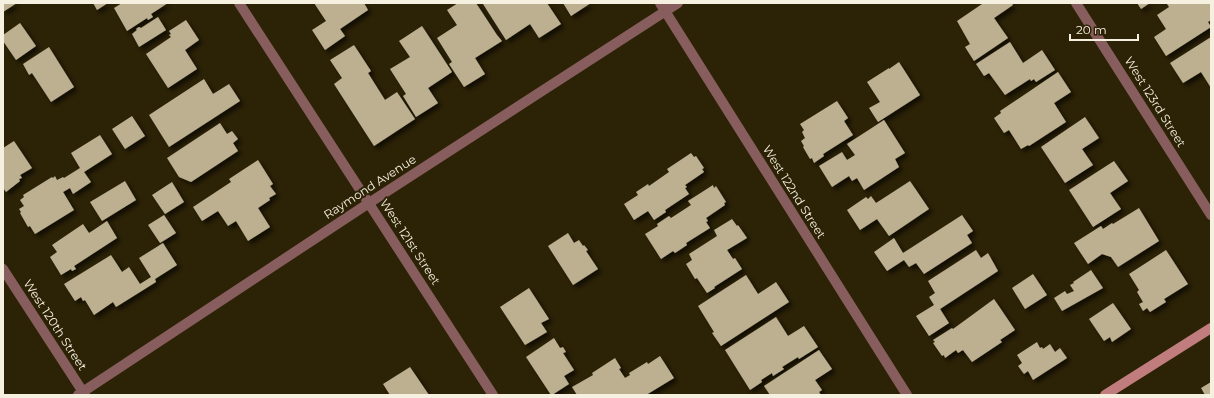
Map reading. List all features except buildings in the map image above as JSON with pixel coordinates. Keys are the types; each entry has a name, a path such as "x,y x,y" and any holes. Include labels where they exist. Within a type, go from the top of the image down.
{"main road":[{"path":"1105,395 1211,328"}],"street":[{"name":"West 121st Street","path":"240,3 493,395"},
{"name":"Raymond Avenue","path":"82,394 662,7 678,3"},
{"name":"West 123rd Street","path":"1076,3 1211,215"},
{"name":"West 122nd Street","path":"662,7 907,395"},
{"name":"West 120th Street","path":"3,269 82,394"}]}
